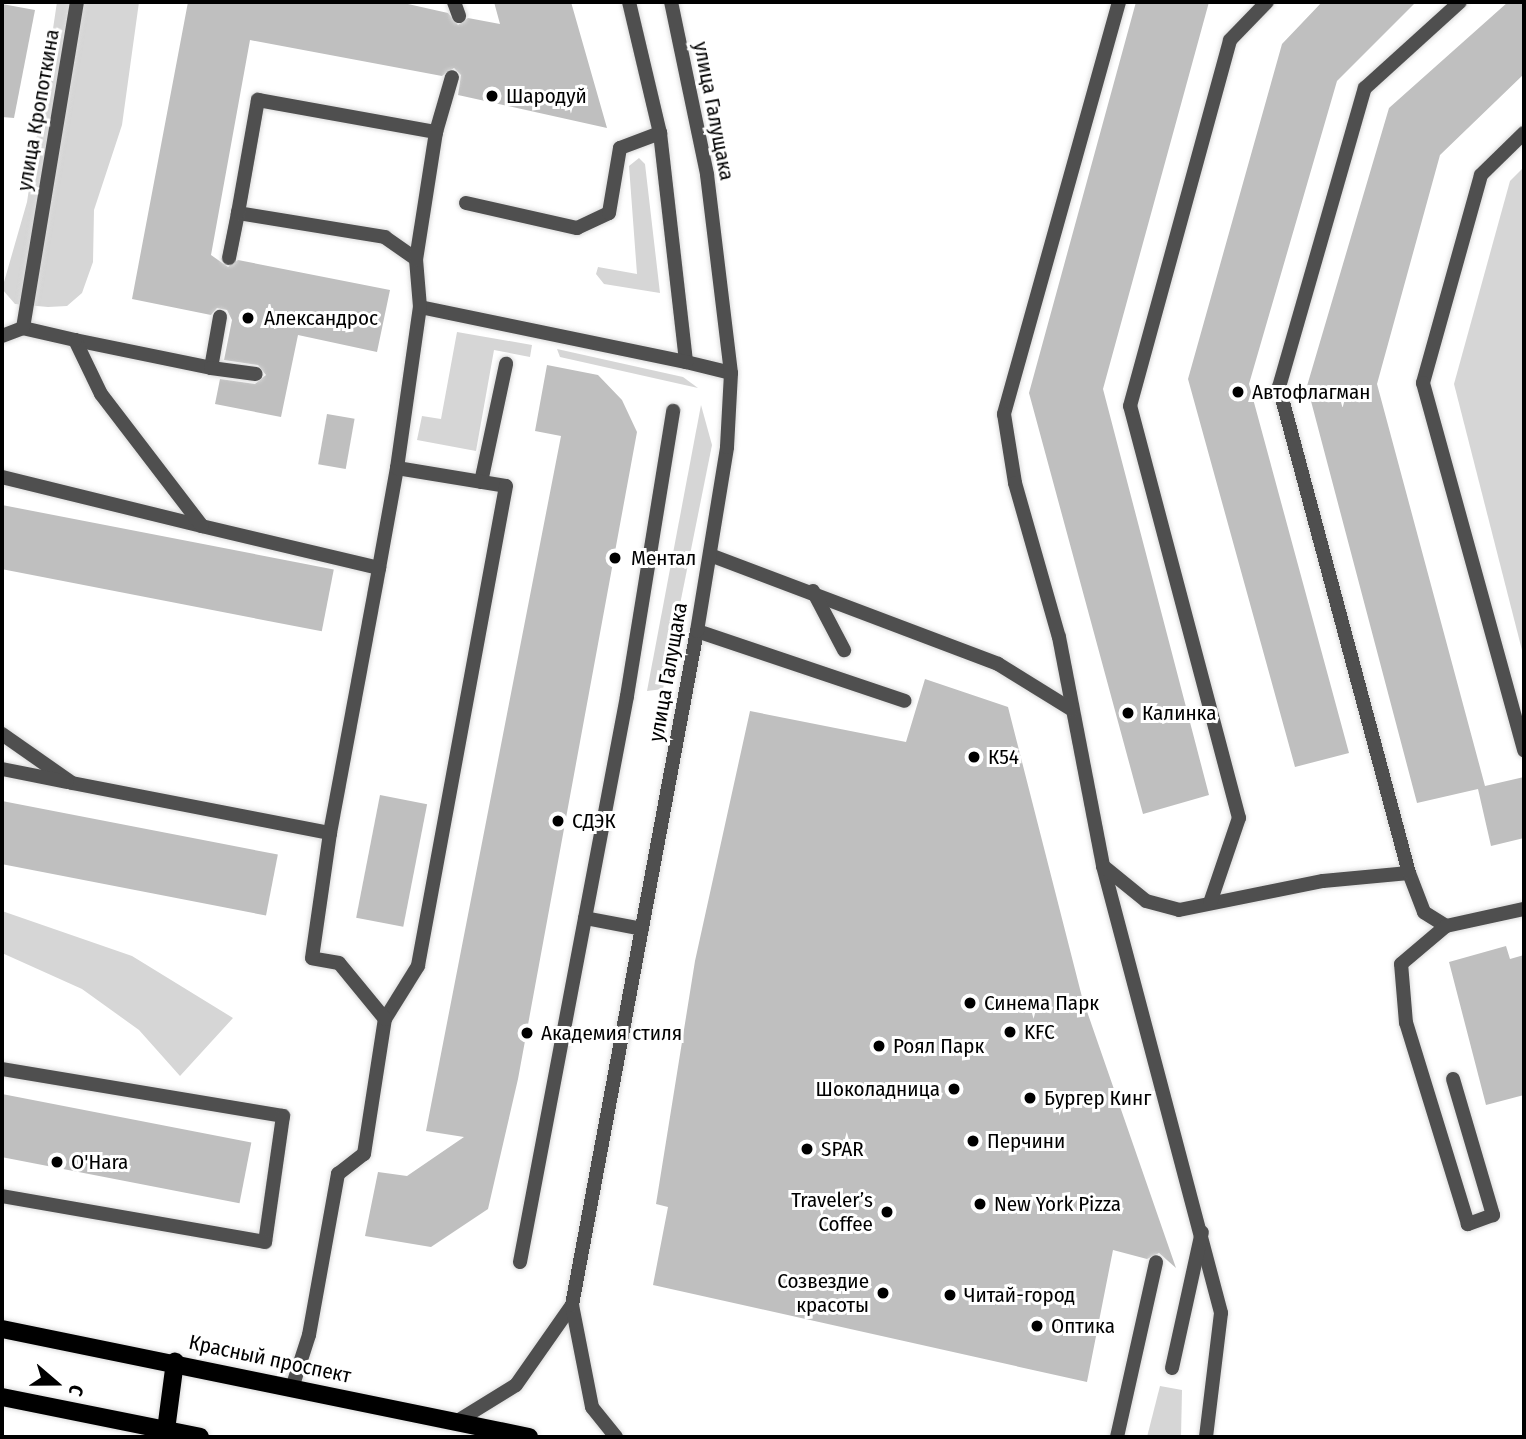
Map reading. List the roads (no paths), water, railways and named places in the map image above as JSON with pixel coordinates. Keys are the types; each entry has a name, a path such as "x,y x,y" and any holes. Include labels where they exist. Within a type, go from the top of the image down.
{"main road":[{"name":"Красный проспект","path":"2,1329 176,1362 529,1437"},
{"path":"166,1430 176,1362"},
{"path":"2,1397 200,1437"}],"street":[{"name":"улица Кропоткина","path":"23,328 77,2"},
{"path":"629,2 660,134 686,362"},
{"name":"улица Галущака","path":"572,1305 710,555 731,373 707,174 671,2"},
{"path":"1119,2 1004,414 1071,709 1102,866 1203,1227 1221,1313 1206,1437"},
{"path":"1210,904 1239,818 1130,406 1230,40 1267,2"},
{"path":"1446,926 1424,912 1409,873 1279,387 1365,88 1460,2"},
{"path":"385,1019 339,963 312,958 330,833 397,468 420,307 416,258 436,132 452,77"},
{"path":"229,258 258,100 436,132"},
{"path":"1524,133 1481,175 1423,383 1524,750"},
{"path":"466,203 577,228 608,213 620,148 660,134"},
{"path":"238,213 385,237 416,258"},
{"path":"420,307 731,373"},
{"path":"211,368 220,317"},
{"path":"2,336 23,328 211,368 256,374"},
{"path":"75,340 101,394 202,526"},
{"path":"481,482 506,364"},
{"path":"520,1262 584,918 673,411"},
{"path":"292,1388 309,1335 338,1174 364,1154 385,1019 418,966 506,486 397,468"},
{"path":"2,477 379,568"},
{"path":"710,555 813,591 998,664 1071,709"},
{"path":"813,591 844,650"},
{"path":"697,631 905,701"},
{"path":"2,734 72,783"},
{"path":"2,769 330,833"},
{"path":"1102,866 1146,901 1179,910 1323,880 1409,873"},
{"path":"1453,1079 1493,1215 1468,1224 1401,994 1401,964 1446,926 1524,909"},
{"path":"584,918 642,929"},
{"path":"2,1069 283,1116 265,1242 2,1196"},
{"path":"1172,1368 1203,1227"},
{"path":"1117,1437 1156,1262"},
{"path":"456,1422 516,1385 572,1305"},
{"path":"572,1305 592,1407 617,1437"}],"place":[{"name":"Шародуй","path":"492,96"},
{"name":"Александрос","path":"248,318"},
{"name":"Автофлагман","path":"1238,392"},
{"name":"Ментал","path":"615,558"},
{"name":"Калинка","path":"1128,713"},
{"name":"К54","path":"974,757"},
{"name":"СДЭК","path":"558,821"},
{"name":"Синема Парк","path":"970,1003"},
{"name":"KFC","path":"1010,1032"},
{"name":"Академия стиля","path":"527,1033"},
{"name":"Роял Парк","path":"879,1046"},
{"name":"Шоколадница","path":"954,1089"},
{"name":"Бургер Кинг","path":"1030,1098"},
{"name":"Перчини","path":"973,1141"},
{"name":"SPAR","path":"807,1149"},
{"name":"O'Hara","path":"57,1162"},
{"name":"New York Pizza","path":"980,1204"},
{"name":"Traveler’s Coffee","path":"887,1212"},
{"name":"Созвездие красоты","path":"883,1293"},
{"name":"Читай-город","path":"950,1295"},
{"name":"Оптика","path":"1037,1326"}]}
